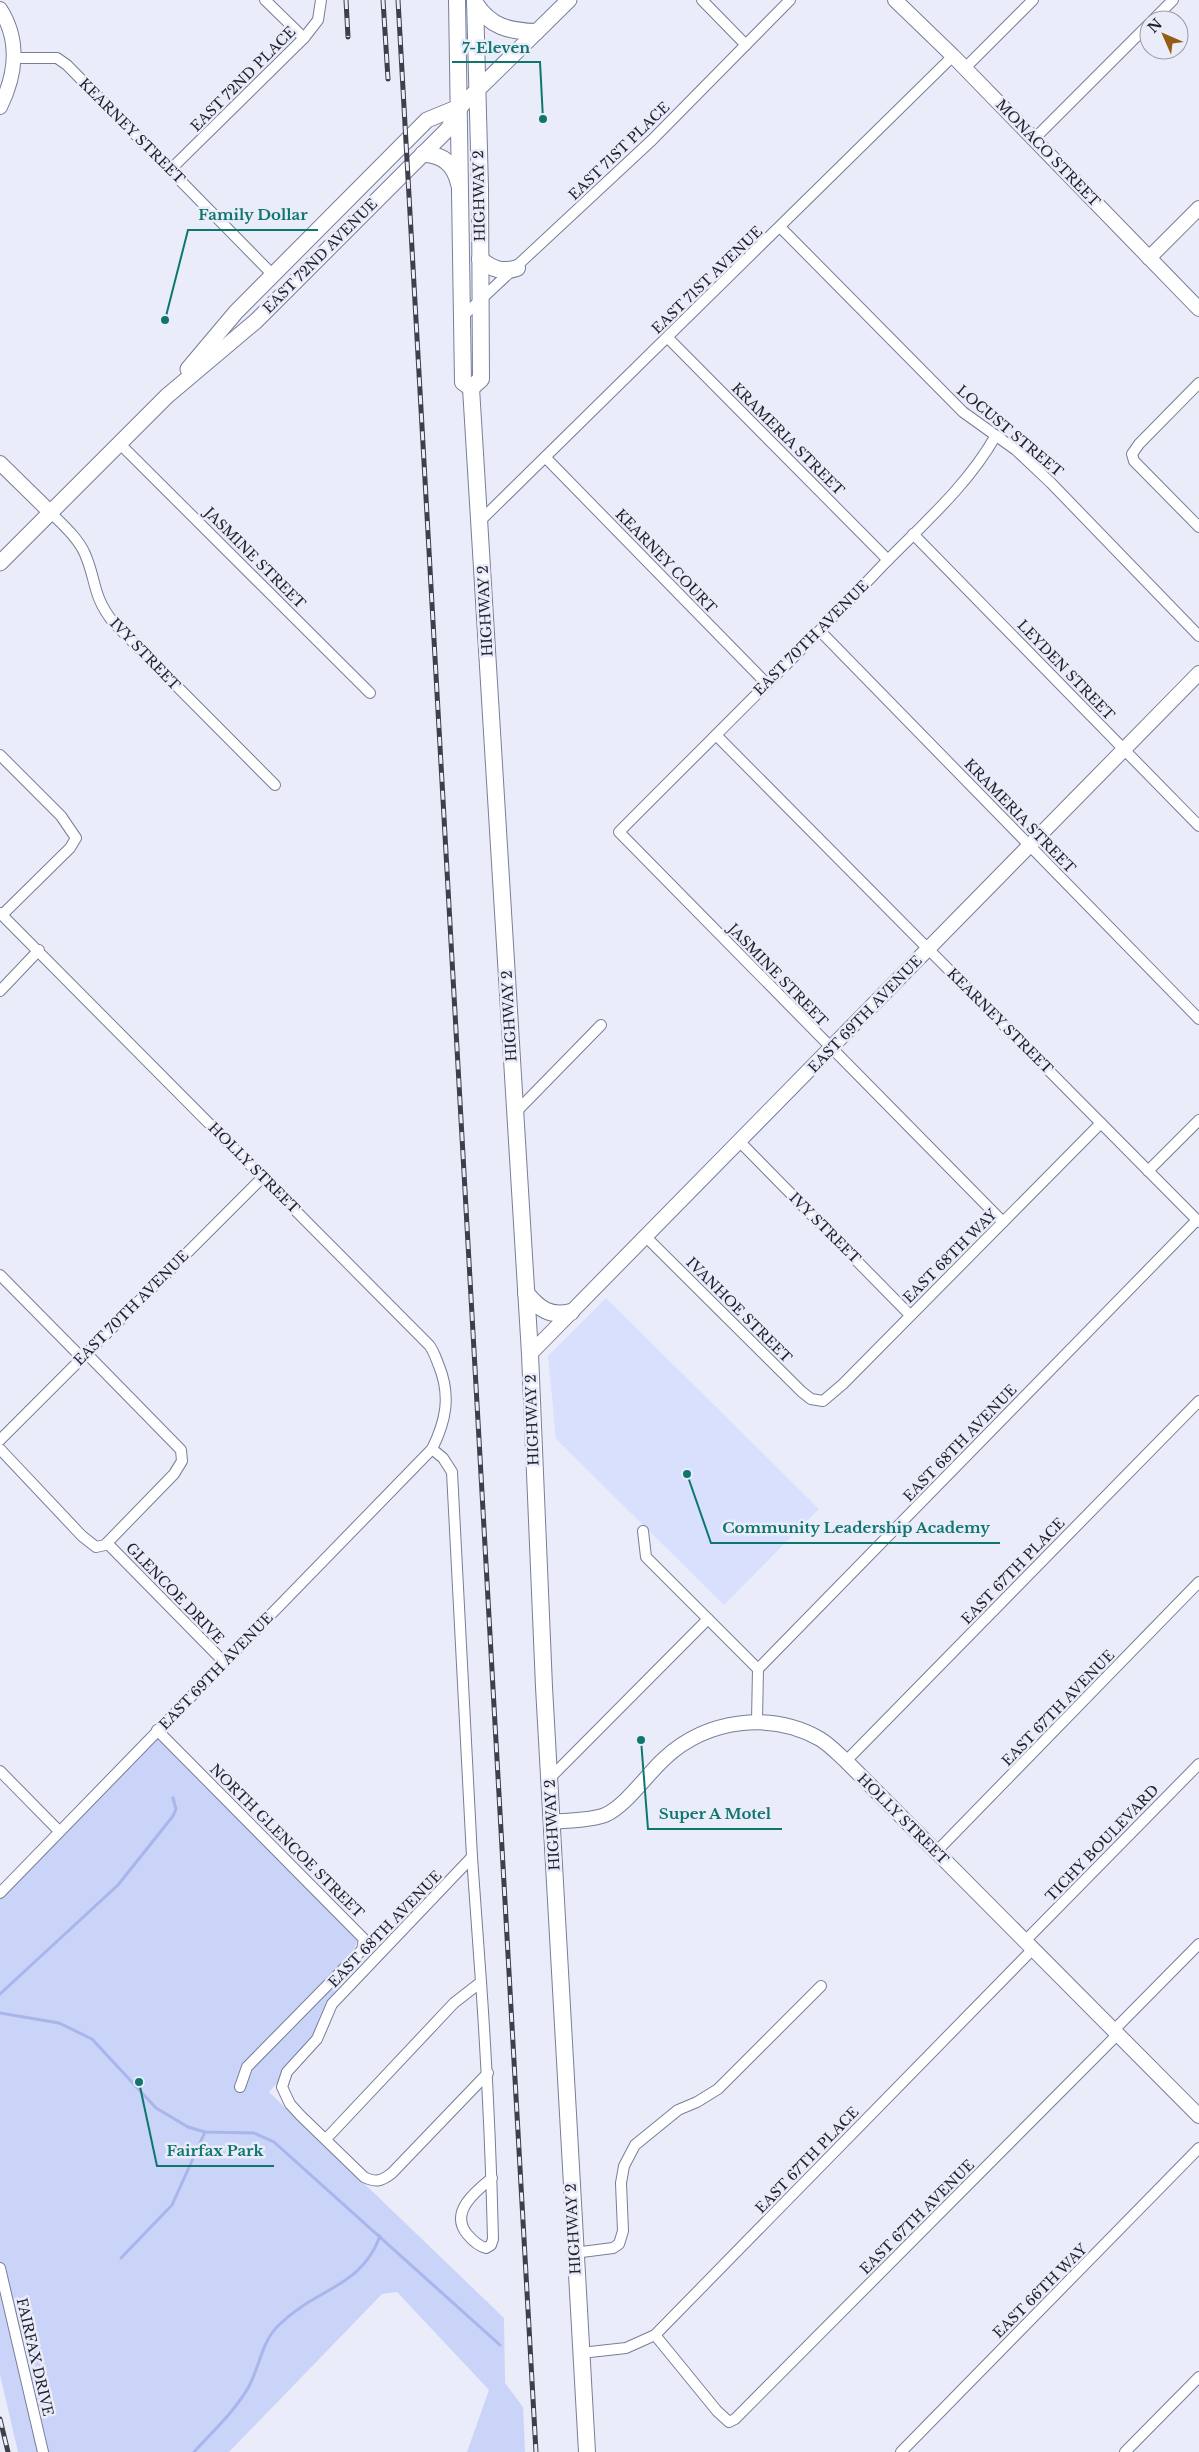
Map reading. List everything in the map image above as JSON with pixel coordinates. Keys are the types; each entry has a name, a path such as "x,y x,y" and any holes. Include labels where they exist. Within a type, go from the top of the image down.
{"main road":[{"name":"HIGHWAY 2","path":"457,0 461,106 463,382 471,388 530,1354 549,1778 574,2253 587,2452"},
{"name":"EAST 72ND AVENUE","path":"0,563 167,396 256,321 448,129 461,106 569,0"},
{"name":"HIGHWAY 2","path":"471,388 481,379 475,2"},
{"path":"475,2 483,15 500,28 536,32"},
{"name":"EAST 72ND AVENUE","path":"167,396 222,326 427,120 461,106"},
{"path":"423,154 438,156 449,164 457,175 462,193"},
{"path":"480,259 494,269 506,272 517,268"},
{"path":"526,1293 538,1306 548,1313 571,1312"}],"street":[{"path":"265,0 304,38"},
{"name":"EAST 72ND PLACE","path":"170,170 304,38 318,20 322,0"},
{"path":"702,0 746,45"},
{"name":"EAST 71ST PLACE","path":"462,317 517,268 652,140 790,0"},
{"name":"MONACO STREET","path":"895,0 965,68 1199,308"},
{"path":"965,68 1033,0"},
{"path":"1163,10 1173,0"},
{"path":"0,9 9,22 14,38 12,78 0,107"},
{"path":"1034,139 1139,34"},
{"name":"EAST 71ST AVENUE","path":"480,522 953,56"},
{"name":"KEARNEY STREET","path":"14,58 57,58 272,274"},
{"path":"1149,258 1199,208"},
{"name":"LOCUST STREET","path":"780,227 963,412 995,437 1016,450 1052,483 1199,636"},
{"name":"KRAMERIA STREET","path":"668,338 888,560"},
{"path":"1199,383 1134,451 1134,461 1199,527"},
{"name":"EAST 70TH AVENUE","path":"619,832 914,534 975,467 995,437"},
{"name":"JASMINE STREET","path":"120,444 370,693"},
{"name":"KEARNEY COURT","path":"545,457 767,684"},
{"name":"IVY STREET","path":"0,462 51,513 85,554 95,592 102,607 113,622 275,785"},
{"name":"LEYDEN STREET","path":"914,534 1199,826"},
{"name":"KRAMERIA STREET","path":"820,631 1199,1019"},
{"name":"EAST 69TH AVENUE","path":"530,1354 1199,673"},
{"name":"KEARNEY STREET","path":"716,735 1198,1221"},
{"path":"0,755 61,816 76,838 70,848 1,914"},
{"name":"JASMINE STREET","path":"619,832 1003,1222"},
{"name":"HOLLY STREET","path":"1,914 39,950 432,1349 444,1378 446,1400 441,1432 432,1449"},
{"path":"0,991 39,950"},
{"path":"515,1113 601,1025"},
{"path":"1148,1171 1199,1120"},
{"name":"EAST 68TH WAY","path":"814,1400 827,1399 1101,1123"},
{"name":"IVY STREET","path":"740,1142 910,1315"},
{"name":"EAST 70TH AVENUE","path":"0,1440 263,1177"},
{"name":"EAST 68TH AVENUE","path":"758,1669 1198,1221"},
{"name":"IVANHOE STREET","path":"646,1237 802,1392 814,1400"},
{"path":"0,1275 181,1450 182,1456 180,1467 174,1474 102,1547 89,1543 0,1449"},
{"name":"EAST 67TH PLACE","path":"846,1762 1199,1401"},
{"path":"432,1449 449,1465 452,1472 472,1857 488,2072 492,2178 494,2239 491,2246 486,2248 480,2246 465,2231 462,2215 468,2199 492,2178"},
{"name":"EAST 69TH AVENUE","path":"0,1893 432,1449"},
{"path":"643,1531 646,1557 758,1669 757,1721"},
{"name":"GLENCOE DRIVE","path":"107,1543 224,1662"},
{"name":"EAST 67TH AVENUE","path":"936,1852 1199,1582"},
{"path":"549,1778 708,1619"},
{"name":"HOLLY STREET","path":"552,1822 605,1814 614,1808 682,1744 724,1726 757,1721 780,1724 815,1737 846,1762 1199,2116"},
{"name":"NORTH GLENCOE STREET","path":"157,1730 364,1939 362,1950 247,2067 240,2087"},
{"name":"TICHY BOULEVARD","path":"1029,1945 1199,1764"},
{"path":"0,1771 59,1831"},
{"name":"EAST 68TH AVENUE","path":"326,2139 290,2104 284,2095 282,2087 287,2072 317,2040 332,2004 472,1857"},
{"name":"EAST 67TH AVENUE","path":"655,2336 717,2411 729,2422 735,2419 1116,2032 1199,1944"},
{"name":"EAST 67TH PLACE","path":"581,2353 626,2348 655,2336 1029,1945"},
{"path":"481,1982 454,2004 326,2139 364,2177 376,2181 382,2180 392,2173 488,2072"},
{"path":"574,2253 613,2248 619,2244 622,2231 621,2183 624,2166 635,2145 678,2110 697,2102 718,2089 821,1986"},
{"name":"EAST 66TH WAY","path":"901,2452 1199,2148"},
{"name":"FAIRFAX DRIVE","path":"0,2268 43,2452"},
{"path":"1125,2452 1199,2377"}],"shaded area":[{"path":"606,1298 819,1509 724,1605 556,1439 548,1356"},
{"path":"157,1730 360,1934 317,2039 269,2092 504,2318 505,2383 523,2407 525,2452 467,2452 489,2390 397,2292 382,2294 229,2452 18,2452 0,2375 0,1893"}],"waterway":[{"path":"0,1994 118,1885 173,1816 176,1809 173,1798"},
{"path":"0,2013 59,2023 92,2039 156,2108 188,2127 205,2132 254,2133 274,2142 500,2345"},
{"path":"121,2258 172,2205 205,2132"},
{"path":"194,2452 230,2414 242,2397 252,2380 269,2338 280,2324 294,2312 350,2277 372,2253 380,2236"}],"railway":[{"path":"346,0 348,37"},
{"path":"383,0 388,79"},
{"path":"398,0 536,2452"},
{"path":"0,2419 8,2452"}],"place":[{"name":"7-Eleven","path":"543,119"},
{"name":"Family Dollar","path":"165,320"},
{"name":"Community Leadership Academy","path":"687,1474"},
{"name":"Super A Motel","path":"641,1740"},
{"name":"Fairfax Park","path":"139,2082"}]}
